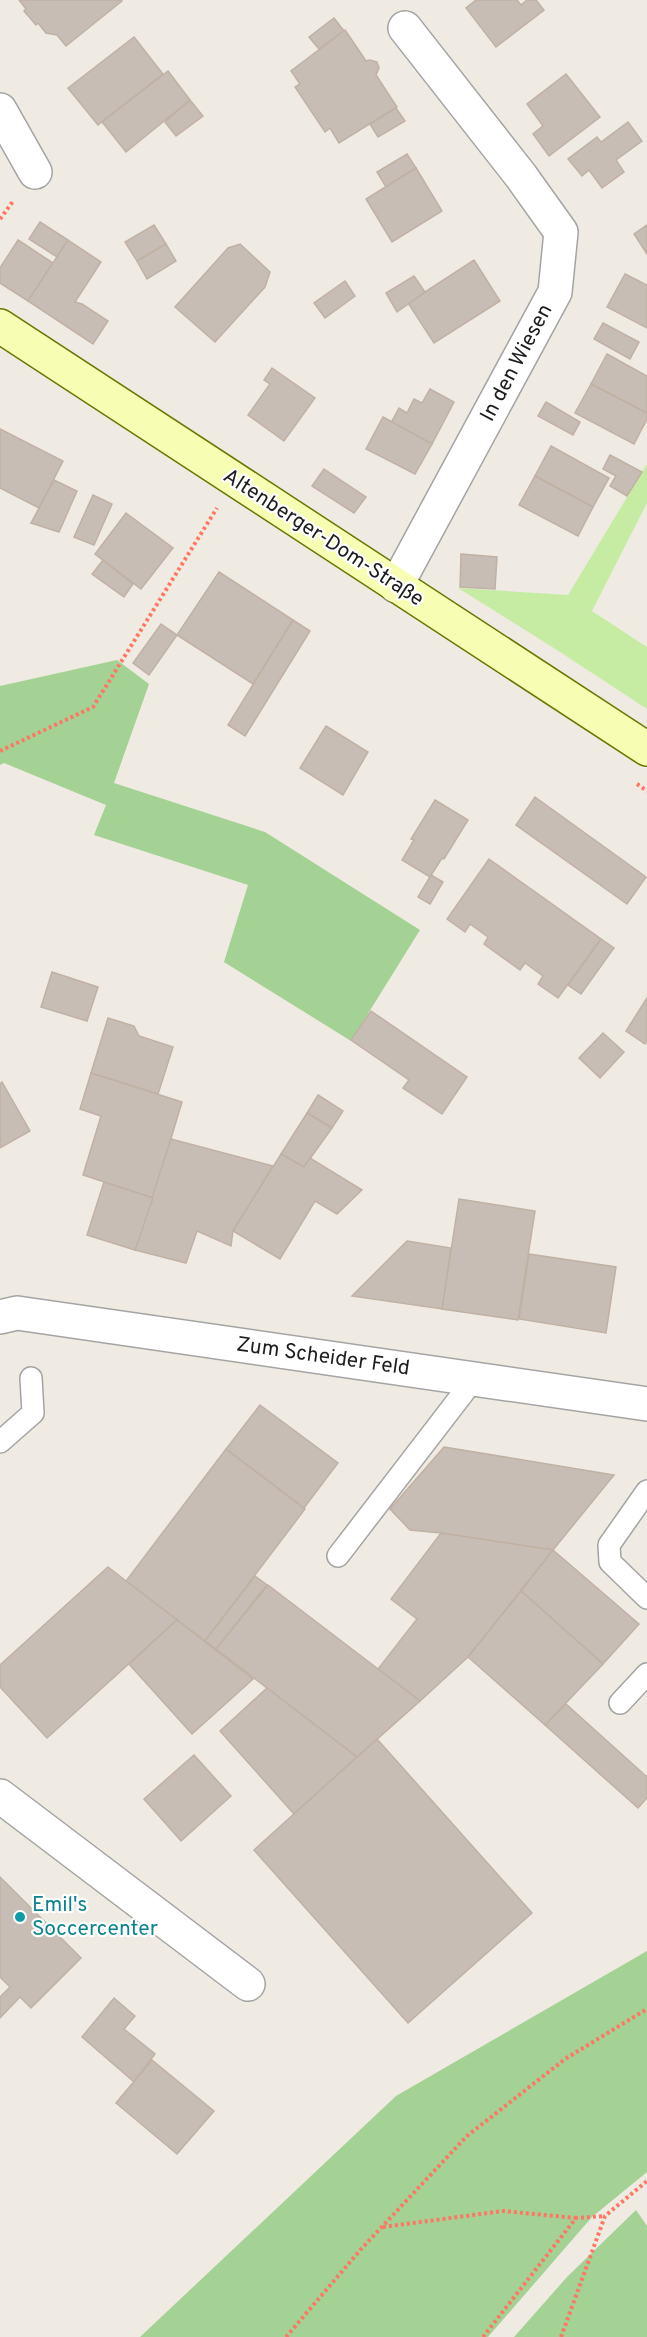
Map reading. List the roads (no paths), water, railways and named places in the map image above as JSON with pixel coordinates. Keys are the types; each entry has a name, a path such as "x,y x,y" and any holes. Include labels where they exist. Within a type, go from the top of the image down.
{"main road":[{"name":"Altenberger-Dom-Straße","path":"0,326 647,749"}],"street":[{"name":"In den Wiesen","path":"396,586 555,292 561,232 521,176 405,28"},
{"path":"0,110 36,172"},
{"name":"Zum Scheider Feld","path":"0,1317 17,1313 647,1404"},
{"path":"0,1796 248,1984"}],"lane":[{"path":"0,1442 33,1413 31,1378"},
{"path":"338,1556 474,1379"},
{"path":"647,1491 609,1545 610,1562 647,1598"},
{"path":"620,1703 647,1674"}],"place":[{"name":"Emil's Soccercenter","path":"20,1917"}]}
